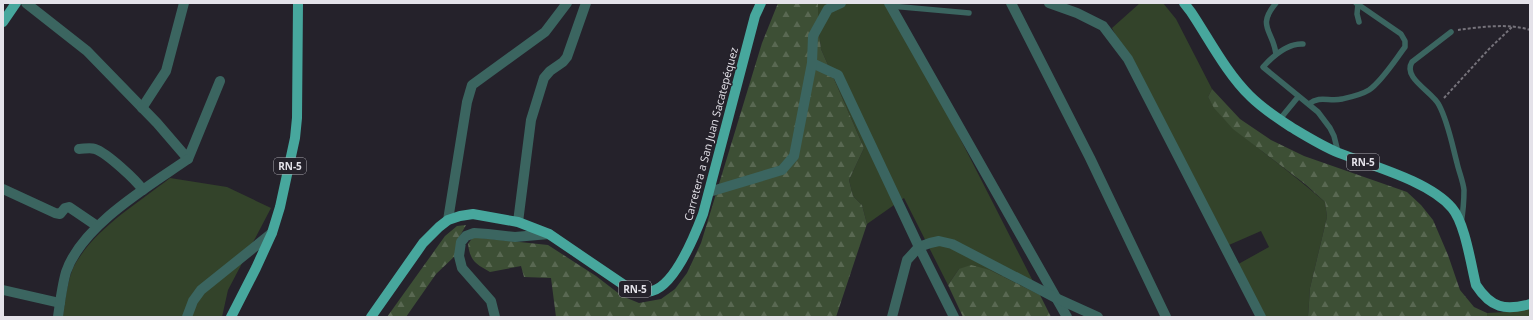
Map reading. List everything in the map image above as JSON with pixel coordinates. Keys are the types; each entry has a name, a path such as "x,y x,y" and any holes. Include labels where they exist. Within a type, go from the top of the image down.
{"main road":[{"path":"3,22 16,3"},
{"name":"RN-5","path":"231,317 272,233 280,207 296,138 298,3"},
{"name":"Carretera a San Juan Sacatepéquez","path":"371,317 423,243 439,226 448,220 473,214 518,222 549,234 628,287 640,290 653,290 664,285 685,255 696,232 709,192 755,16 761,3"},
{"name":"RN-5","path":"1184,3 1200,24 1232,76 1250,96 1280,119 1315,141 1338,152 1397,175 1437,195 1453,208 1461,224 1476,285 1481,293 1488,301 1500,307 1520,307 1530,304"}],"street":[{"path":"26,3 87,51 142,108 188,159"},
{"path":"142,108 166,71 184,3"},
{"path":"448,220 466,102 472,85 545,32 567,3"},
{"path":"518,222 533,113 544,78 550,71 564,62 567,57 586,3"},
{"path":"709,192 782,170 794,156 812,63 813,36 828,9 841,3"},
{"path":"1011,3 1090,158 1166,317"},
{"path":"1049,3 1076,13 1103,26 1128,59 1261,317"},
{"path":"890,4 1067,317"},
{"path":"812,63 838,75 919,247 954,317"},
{"path":"58,317 66,271 79,248 97,226 143,190 188,159 220,81"},
{"path":"79,149 93,148 103,152 139,183 143,190"},
{"path":"3,189 55,213 60,214 65,208 69,207 97,226"},
{"path":"187,317 193,301 201,290 272,233"},
{"path":"495,317 492,301 462,268 459,256 461,242 466,236 474,233 515,237 549,234"},
{"path":"892,317 907,260 919,247 930,242 939,241 952,244 1056,298 1098,317"},
{"path":"3,290 60,303"}],"lane":[{"path":"1276,3 1268,14 1266,23 1275,46 1276,54"},
{"path":"890,4 969,14"},
{"path":"1357,4 1359,22"},
{"path":"1309,104 1318,99 1341,100 1368,90 1379,80 1405,47 1405,41 1401,34 1357,4"},
{"path":"1451,32 1424,52 1410,65 1410,72 1415,80 1439,103 1464,188 1464,208 1461,224"},
{"path":"1303,44 1297,43 1276,54 1263,66 1298,97 1318,112 1330,128 1334,136 1338,152"},
{"path":"1280,119 1298,97"}],"path":[{"path":"1439,103 1489,49 1512,27"},
{"path":"1451,32 1482,28 1512,27 1530,30"}],"green space":[{"path":"778,3 818,3 818,24 821,49 864,148 849,180 853,196 862,205 867,224 836,317 556,317 551,278 524,277 521,266 490,272 474,261 470,254 468,244 473,237 548,245 596,276 622,296 639,303 661,299 675,289 687,273 701,243 762,43"},
{"path":"818,3 891,3 1040,295 990,270 959,269 948,285 904,198 867,224 862,205 853,196 849,180 864,148 821,49 818,24"},
{"path":"1140,3 1163,3 1176,19 1212,89 1208,97 1227,122 1325,202 1327,217 1310,288 1308,317 1260,317 1233,267 1269,247 1261,231 1222,248 1112,28"},
{"path":"1212,89 1240,119 1271,140 1304,156 1407,192 1421,205 1433,220 1448,255 1460,290 1474,307 1487,313 1487,317 1308,317 1310,288 1327,217 1325,202 1305,184 1233,129 1214,108 1208,97"},
{"path":"170,178 227,187 271,208 228,290 222,317 63,317 67,288 71,273 86,248 120,216"},
{"path":"466,225 456,243 456,255 436,274 406,317 387,317 445,236 457,226"},
{"path":"971,265 990,270 1040,295 1051,317 963,317 948,285 959,269"},
{"path":"1530,307 1530,317 1487,317 1487,313 1506,312"}]}
